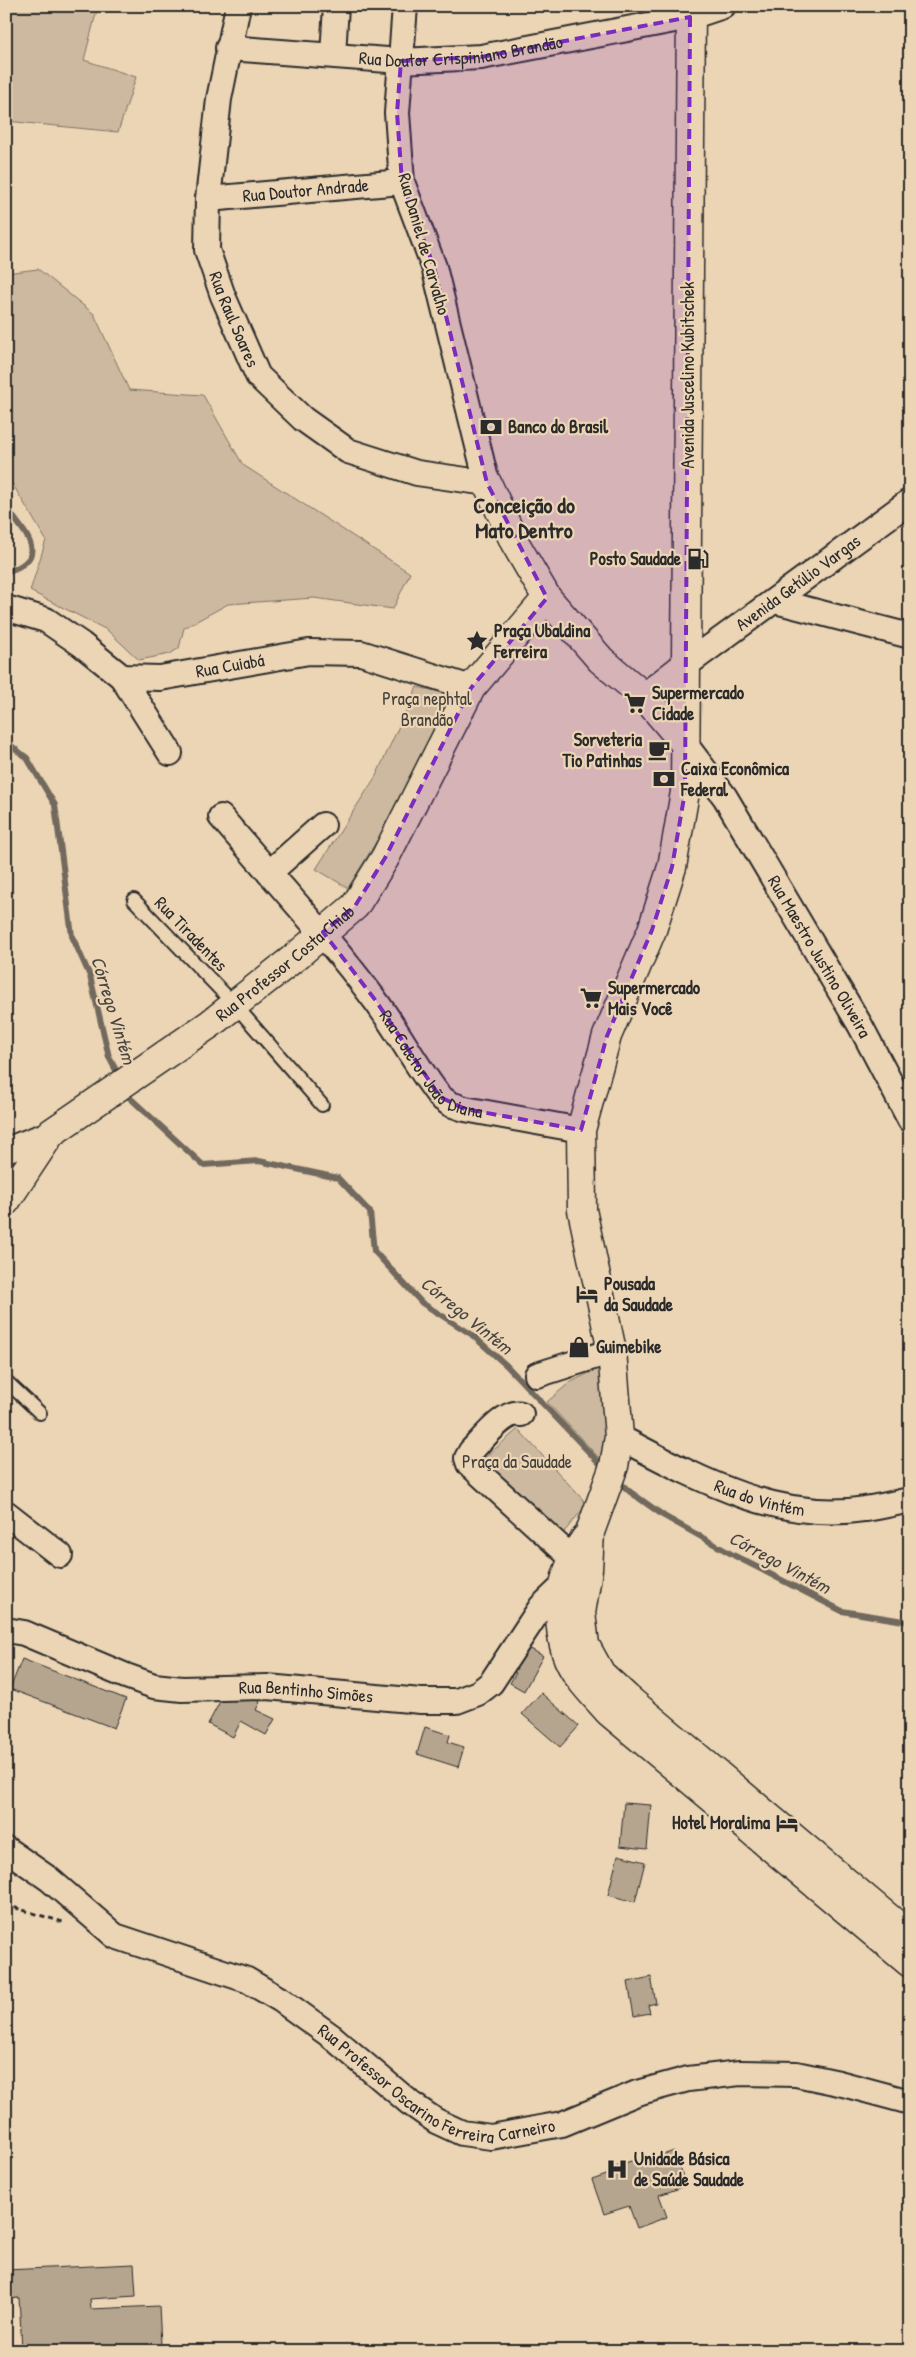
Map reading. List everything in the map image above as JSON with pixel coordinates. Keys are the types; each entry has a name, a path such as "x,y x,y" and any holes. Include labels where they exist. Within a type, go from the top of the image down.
{"main road":[{"name":"Avenida Juscelino Kubitschek","path":"612,1352 582,1210 580,1130 607,1036 652,930 672,867 685,792 690,12"},
{"path":"487,483 515,543 547,598 601,660 645,697 685,744"},
{"path":"470,688 547,598"},
{"path":"645,697 686,665"},
{"name":"Rua Professor Costa Chiab","path":"51,1133 235,1005 355,906 385,858 470,688"},
{"path":"6,1200 51,1133"},
{"path":"612,1352 619,1437 614,1466 580,1564 581,1613 585,1645 601,1674 904,1945"},
{"path":"580,1564 562,1586 559,1615 566,1654 586,1687 603,1706 904,1945"}],"street":[{"name":"Rua Raul Soares","path":"238,6 219,99 208,200 207,250 223,296 258,376 303,419 348,451 417,473 487,483"},
{"path":"333,55 336,6"},
{"name":"Rua Daniel de Carvalho","path":"405,6 397,113 402,182 434,267 487,483"},
{"name":"Rua Doutor Crispiniano Brandão","path":"228,48 401,61 481,56 723,6"},
{"name":"Rua Doutor Andrade","path":"208,200 402,182"},
{"name":"Avenida Getúlio Vargas","path":"686,665 910,501"},
{"path":"775,601 910,636"},
{"path":"6,608 46,620 81,644 122,677 170,753"},
{"name":"Rua Cuiabá","path":"122,677 169,677 309,652 361,653 470,688"},
{"name":"Rua Maestro Justino Oliveira","path":"685,744 725,797 860,1025 910,1120"},
{"name":"Rua Coletor João Diana","path":"221,817 323,932 376,1001 440,1097 450,1104 465,1110 580,1130"},
{"path":"269,873 323,825"},
{"name":"Rua Professor Costa Chiab","path":"6,1150 51,1133"},
{"path":"537,1375 612,1352"},
{"path":"521,1414 508,1415 471,1451 467,1458 469,1464 580,1564"},
{"name":"Rua do Vintém","path":"619,1437 692,1476 763,1504 825,1511 864,1510 910,1500"},
{"path":"6,1513 60,1555"},
{"name":"Rua Bentinho Simões","path":"6,1630 24,1633 154,1686 182,1689 268,1687 421,1701 457,1701 478,1693 491,1683 540,1607 562,1586"},
{"name":"Rua Professor Oscarino Ferreira Carneiro","path":"6,1849 49,1879 115,1936 247,1980 281,2000 330,2036 410,2103 436,2121 462,2133 491,2137 528,2132 562,2124 637,2094 688,2078 740,2073 796,2074 839,2082 910,2102"}],"lane":[{"name":"Rua Tiradentes","path":"134,900 235,1005 322,1105"},
{"path":"6,1381 40,1413"}],"path":[{"path":"6,1905 70,1924"}],"highlighted area":[{"path":"690,17 685,792 672,867 652,930 607,1036 581,1130 465,1109 440,1097 376,1001 323,932 355,906 385,858 471,688 547,598 487,483 434,267 402,182 397,113 401,61 481,57"}],"green space":[{"path":"6,6 98,6 84,60 136,77 118,132 6,121"},
{"path":"38,269 94,314 129,390 203,395 243,465 410,573 393,609 314,598 228,604 184,628 179,648 170,654 139,660 107,630 30,591 46,540 6,473 6,273"},
{"name":"Praça nephtal Brandão","path":"417,687 455,695 409,788 348,888 316,869 376,776"},
{"name":"Praça da Saudade","path":"603,1366 608,1434 603,1462 547,1402 569,1383"},
{"name":"Praça da Saudade","path":"518,1429 587,1504 560,1537 481,1461"}],"building":[{"path":"522,1644 543,1656 524,1691 510,1683 516,1673 508,1669"},
{"path":"22,1659 126,1699 114,1728 10,1689"},
{"path":"241,1692 260,1702 256,1710 275,1719 266,1735 241,1721 233,1737 208,1724 224,1694 236,1701"},
{"path":"541,1693 579,1726 560,1747 522,1714"},
{"path":"425,1727 450,1735 448,1742 464,1747 458,1767 417,1754"},
{"path":"624,1803 651,1805 647,1849 620,1846"},
{"path":"618,1855 645,1862 635,1902 608,1895"},
{"path":"651,1977 656,2003 648,2005 650,2013 634,2016 628,1982"},
{"path":"674,2151 686,2186 659,2195 667,2217 637,2228 629,2206 604,2214 592,2180 618,2171 616,2166 634,2160 637,2164"},
{"path":"134,2264 136,2296 90,2299 91,2309 159,2306 161,2345 82,2351 6,2351 22,2349 19,2298 6,2299 6,2270"}],"waterway":[{"path":"6,507 26,535 31,552 28,559 20,566 6,572"},
{"name":"Córrego Vintém","path":"6,742 27,758 55,805 72,936 90,976 109,1057 120,1078"},
{"name":"Córrego Vintém","path":"125,1089 129,1097 203,1165 259,1161 338,1178 370,1212 374,1251 422,1303 471,1334 506,1365 605,1469"},
{"name":"Córrego Vintém","path":"616,1479 629,1491 664,1516 735,1556 842,1611 910,1622"}],"place":[{"name":"Banco do Brasil","path":"491,427"},
{"name":"Posto Saudade","path":"698,559"},
{"name":"Praça Ubaldina Ferreira","path":"477,641"},
{"name":"Supermercado Cidade","path":"635,703"},
{"name":"Sorveteria Tio Patinhas","path":"659,750"},
{"name":"Caixa Econômica Federal","path":"664,779"},
{"name":"Supermercado Mais Você","path":"591,998"},
{"name":"Pousada da Saudade","path":"587,1294"},
{"name":"Guimebike","path":"579,1347"},
{"name":"Hotel Moralima","path":"787,1823"},
{"name":"Unidade Básica de Saúde Saudade","path":"617,2169"}],"district":[{"name":"Conceição do Mato Dentro","path":"524,518"}]}
